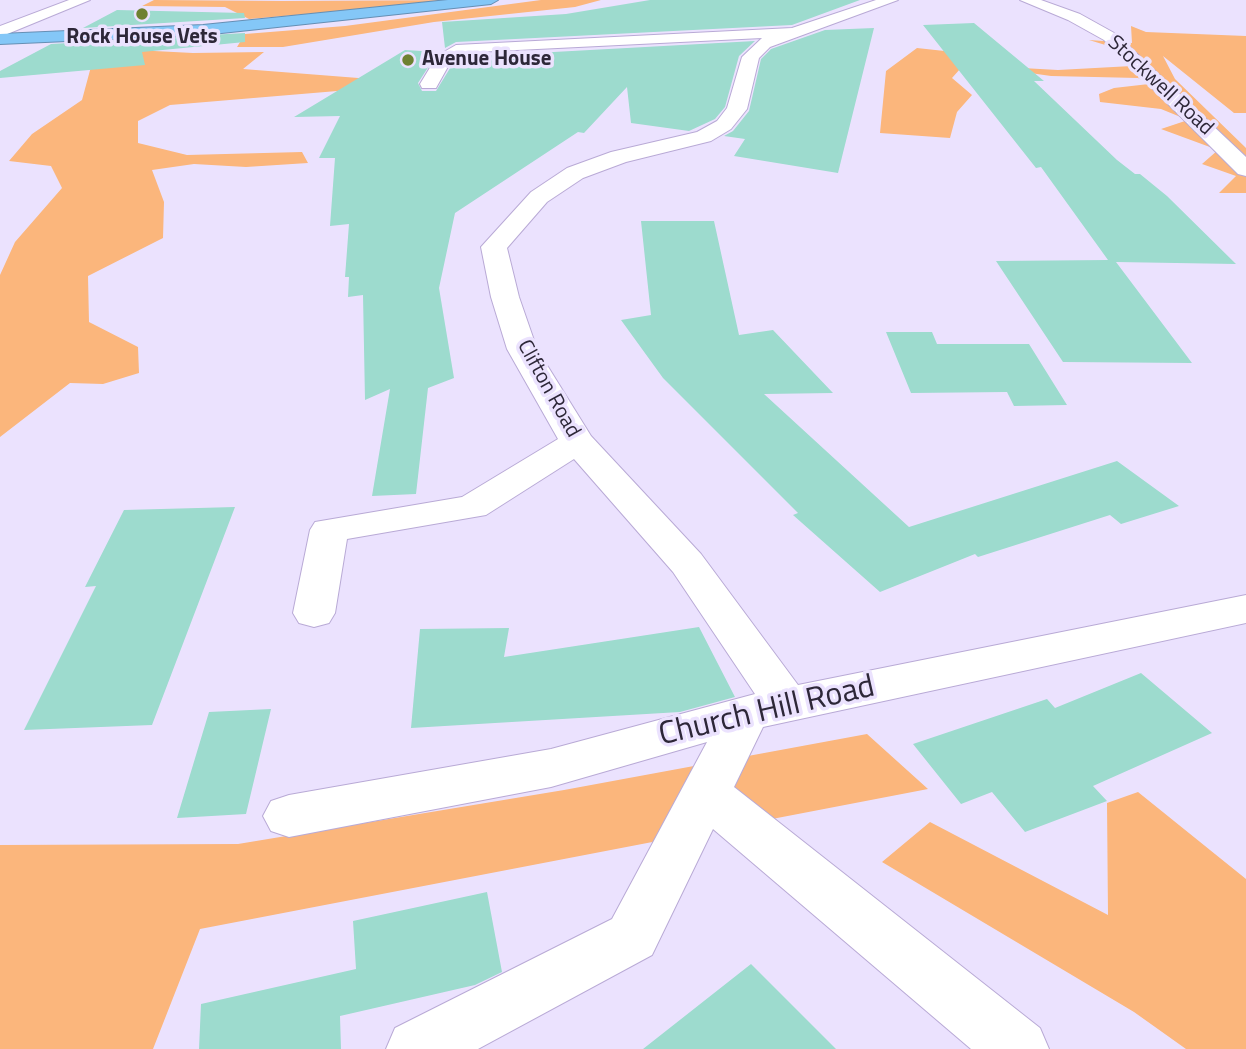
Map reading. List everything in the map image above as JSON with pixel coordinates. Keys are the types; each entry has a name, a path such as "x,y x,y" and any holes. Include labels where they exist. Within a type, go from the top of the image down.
{"highway":[{"path":"0,39 203,30 491,0"}],"street":[{"path":"0,32 83,0"},
{"name":"Clifton Road","path":"766,708 687,563 577,442 522,349 505,297 494,247 539,197 575,173 619,157 704,137 724,125 737,109 751,57 764,43 891,0"},
{"name":"Stockwell Road","path":"1027,0 1073,18 1110,37 1246,169"},
{"path":"429,84 443,60 456,50 797,32"},
{"path":"314,613 329,530 473,508 577,442"},
{"name":"Church Hill Road","path":"289,816 551,768 766,708 1246,609"},
{"path":"417,1049 632,937 705,793 766,708"},
{"path":"705,793 1018,1049"}],"shaded area":[{"path":"154,0 470,0 249,19 225,7 142,6"},
{"path":"541,0 601,0 575,7 434,22 283,47 237,47 245,34 345,26"},
{"path":"1131,26 1146,32 1246,36 1246,113 1234,113 1163,56 1175,79 1246,148 1246,193 1219,193 1236,176 1202,164 1218,150 1161,129 1188,120 1161,109 1100,102 1099,94 1114,88 1149,84 1138,78 1051,76 988,67 960,69 952,78 972,95 957,112 950,138 880,133 886,71 917,48 981,55 1022,68 1058,70 1132,66 1120,59 1125,51 1089,40 1132,43"},
{"path":"96,48 193,53 264,52 243,69 384,80 385,87 170,105 138,121 138,143 187,155 302,152 308,163 246,167 194,164 152,170 164,202 163,238 88,276 89,322 138,347 139,373 103,384 70,383 0,437 0,275 15,242 62,188 51,166 9,161 32,134 82,100"},
{"path":"867,734 928,789 200,929 153,1049 0,1049 0,845 238,844 564,790"},
{"path":"1138,792 1246,879 1246,1049 1186,1049 1134,1012 882,862 930,822 1108,915 1107,803"}],"building":[{"path":"650,0 860,0 792,25 456,42 445,48 442,22 566,14"},
{"path":"117,10 244,13 245,18 83,28"},
{"path":"974,23 1044,81 1034,81 1117,160 1167,196 1236,264 1116,262 1192,363 1063,362 996,261 1108,260 1041,167 1036,168 923,25"},
{"path":"874,28 838,173 734,156 745,139 724,136 733,131 749,111 761,59 771,49 825,30"},
{"path":"245,33 245,42 142,52 145,65 0,78 0,71 51,44"},
{"path":"755,41 739,56 725,107 715,119 689,131 631,123 627,87 584,133 578,132 455,213 439,288 454,378 428,388 416,494 372,496 390,389 365,400 363,295 348,297 349,277 345,277 349,224 330,226 335,158 319,158 340,116 294,117 405,50 438,52 418,83 422,91 436,91 452,65 462,57"},
{"path":"641,221 714,221 739,335 773,330 833,393 764,394 909,527 1117,461 1179,506 1121,524 1110,515 978,557 975,554 880,592 793,515 798,513 663,378 621,320 651,315"},
{"path":"886,332 932,332 937,344 1029,344 1067,405 1014,406 1007,392 911,393"},
{"path":"235,507 152,725 24,730 96,586 85,587 124,510"},
{"path":"699,627 735,697 680,712 411,728 420,629 509,628 504,657"},
{"path":"1141,673 1212,733 1093,786 1107,801 1025,832 992,792 961,804 913,744 1047,699 1055,708"},
{"path":"271,709 246,814 177,818 209,712"},
{"path":"487,892 502,972 475,985 340,1016 341,1049 199,1049 201,1004 356,969 353,921"},
{"path":"751,964 836,1049 643,1049"}],"place":[{"name":"Rock House Vets","path":"142,14"},
{"name":"Avenue House","path":"408,60"}]}
